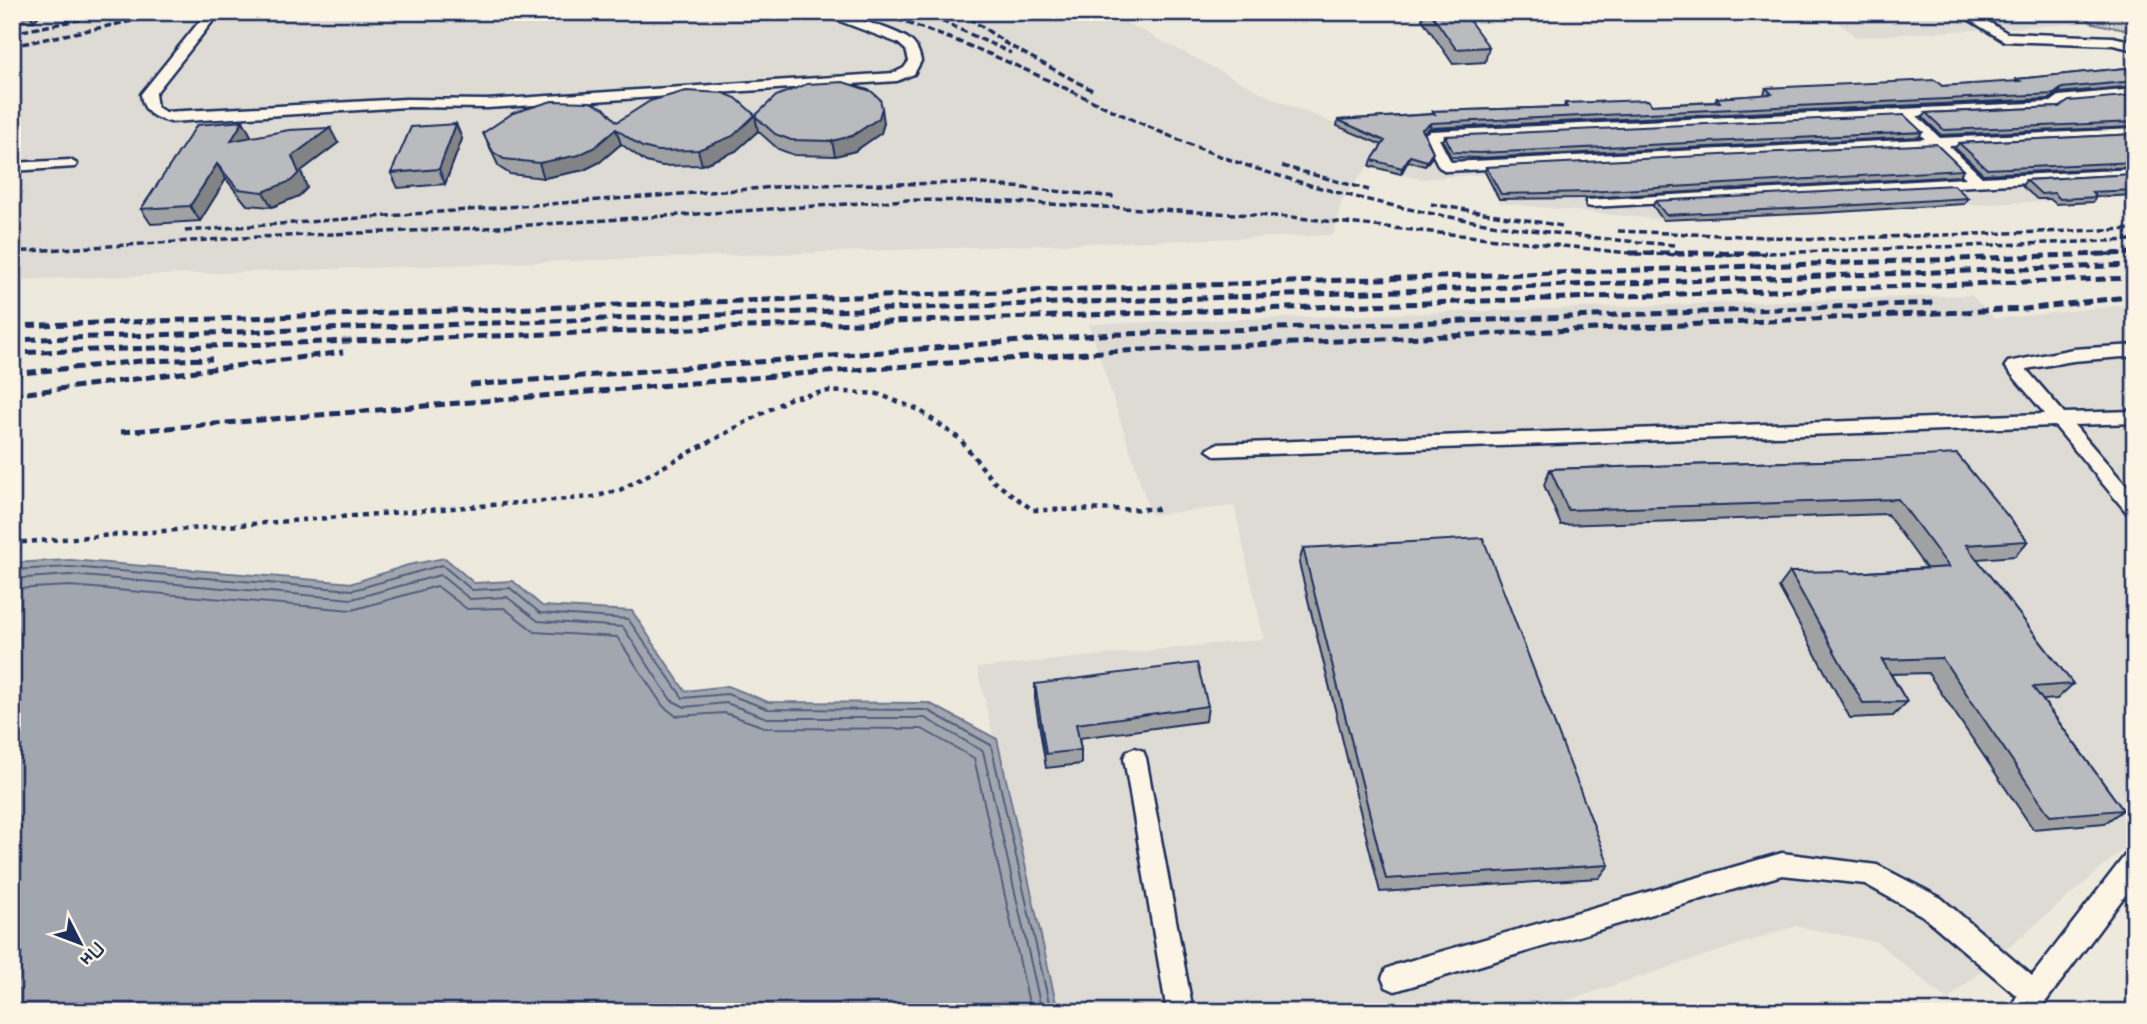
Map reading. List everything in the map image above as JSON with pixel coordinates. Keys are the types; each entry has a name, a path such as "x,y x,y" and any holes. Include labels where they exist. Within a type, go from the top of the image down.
{"lane":[{"path":"214,13 148,94 148,106 154,113 171,118 406,103 487,104 897,77 909,71 915,61 912,49 902,40 822,12"},
{"path":"1963,12 2004,37 2113,41 2135,46"},
{"path":"2135,93 2059,100 2056,106 1430,135 1446,167 2135,132"},
{"path":"1906,114 1977,180"},
{"path":"12,167 70,164"},
{"path":"1592,203 2135,173"},
{"path":"2135,351 2073,355 2014,366 2135,509"},
{"path":"1216,450 2135,417"},
{"path":"1135,758 1180,1012"},
{"path":"1395,978 1783,864 1868,873 1931,906 2028,1003 2135,862"}],"path":[{"path":"12,543 593,497 620,490 791,398 829,391 878,394 919,410 960,439 993,481 1033,510 1158,509"}],"shaded area":[{"path":"12,12 1106,12 1274,99 1375,140 1389,122 2135,71 2135,197 1663,220 1500,203 1489,174 1421,179 1367,167 1342,200 1333,235 12,280"},
{"path":"1825,12 2061,12 2076,24 1856,37"},
{"path":"2077,12 2135,12 2135,32 2093,23"},
{"path":"1971,295 1995,319 2135,304 2135,846 2131,843 1947,1000 1877,942 1796,926 1532,1012 1058,1012 977,668 1264,639 1234,506 1151,515 1089,324"}],"water":[{"path":"445,558 474,583 513,581 542,606 632,611 685,691 728,686 768,702 929,703 997,739 1058,1012 12,1012 12,563 70,560 353,583 408,565"}],"building":[{"path":"1430,12 1463,12 1489,47 1456,49"},
{"path":"2135,67 2135,81 2062,88 2054,94 1431,123 1422,129 1433,152 1427,161 1410,156 1402,168 1372,160 1385,141 1338,120 1435,114 1433,111 1567,107 1565,103 1648,100 1652,105 1720,102 1717,98 1772,94 1766,88 1935,80 1942,86 2020,81 2017,79"},
{"path":"843,82 871,91 880,99 882,108 879,118 852,136 832,141 791,140 775,134 755,116 776,96 807,84"},
{"path":"686,91 723,93 736,98 755,115 733,136 698,150 658,151 642,147 616,129 595,147 579,155 539,163 504,159 493,152 483,133 513,113 552,101 590,102 604,108 617,122 650,101"},
{"path":"2135,95 2135,122 1944,130 1926,113 2060,107 2069,101"},
{"path":"1904,115 1922,132 1479,153 1453,152 1445,136"},
{"path":"243,121 231,141 289,130 330,128 292,156 299,173 291,181 263,192 238,189 217,164 190,206 141,209 197,125"},
{"path":"456,124 439,169 391,173 411,127"},
{"path":"2135,134 2135,162 1987,169 1959,143"},
{"path":"1936,144 1963,170 1588,192 1501,194 1486,167"},
{"path":"2135,174 2135,190 2092,192 2097,197 2060,199 2054,193 2041,194 2026,180"},
{"path":"1954,185 1968,198 1666,215 1655,201"},
{"path":"1957,454 2028,541 1966,545 2073,684 2033,687 2123,810 2050,816 1942,658 1882,660 1907,702 1863,703 1790,572 1852,573 1949,567 1898,499 1568,510 1550,469 1857,460"},
{"path":"1483,538 1609,865 1386,879 1303,548"},
{"path":"1197,663 1208,706 1076,724 1081,750 1046,754 1035,684"}],"railway":[{"path":"12,33 119,12"},
{"path":"12,46 175,12"},
{"path":"877,12 986,52 1199,148 1282,177 1448,217 1560,234 1674,245"},
{"path":"922,12 1011,53"},
{"path":"960,12 1006,43"},
{"path":"1003,42 1092,90"},
{"path":"1282,166 1369,190"},
{"path":"185,231 803,185 972,183 1117,197"},
{"path":"12,252 257,237 484,228 908,200 992,201 1290,217 1638,254 1694,255"},
{"path":"1431,204 1562,226"},
{"path":"1618,231 1818,239 2135,229"},
{"path":"1716,255 2135,240"},
{"path":"1629,253 1766,253"},
{"path":"12,326 2134,253"},
{"path":"2083,255 2135,253"},
{"path":"12,340 2135,265"},
{"path":"12,353 2135,278"},
{"path":"121,432 798,374 1102,352 2025,309 2135,296"},
{"path":"470,385 1096,335 1935,303"},
{"path":"12,395 343,352"},
{"path":"12,374 142,361 212,359"}]}
